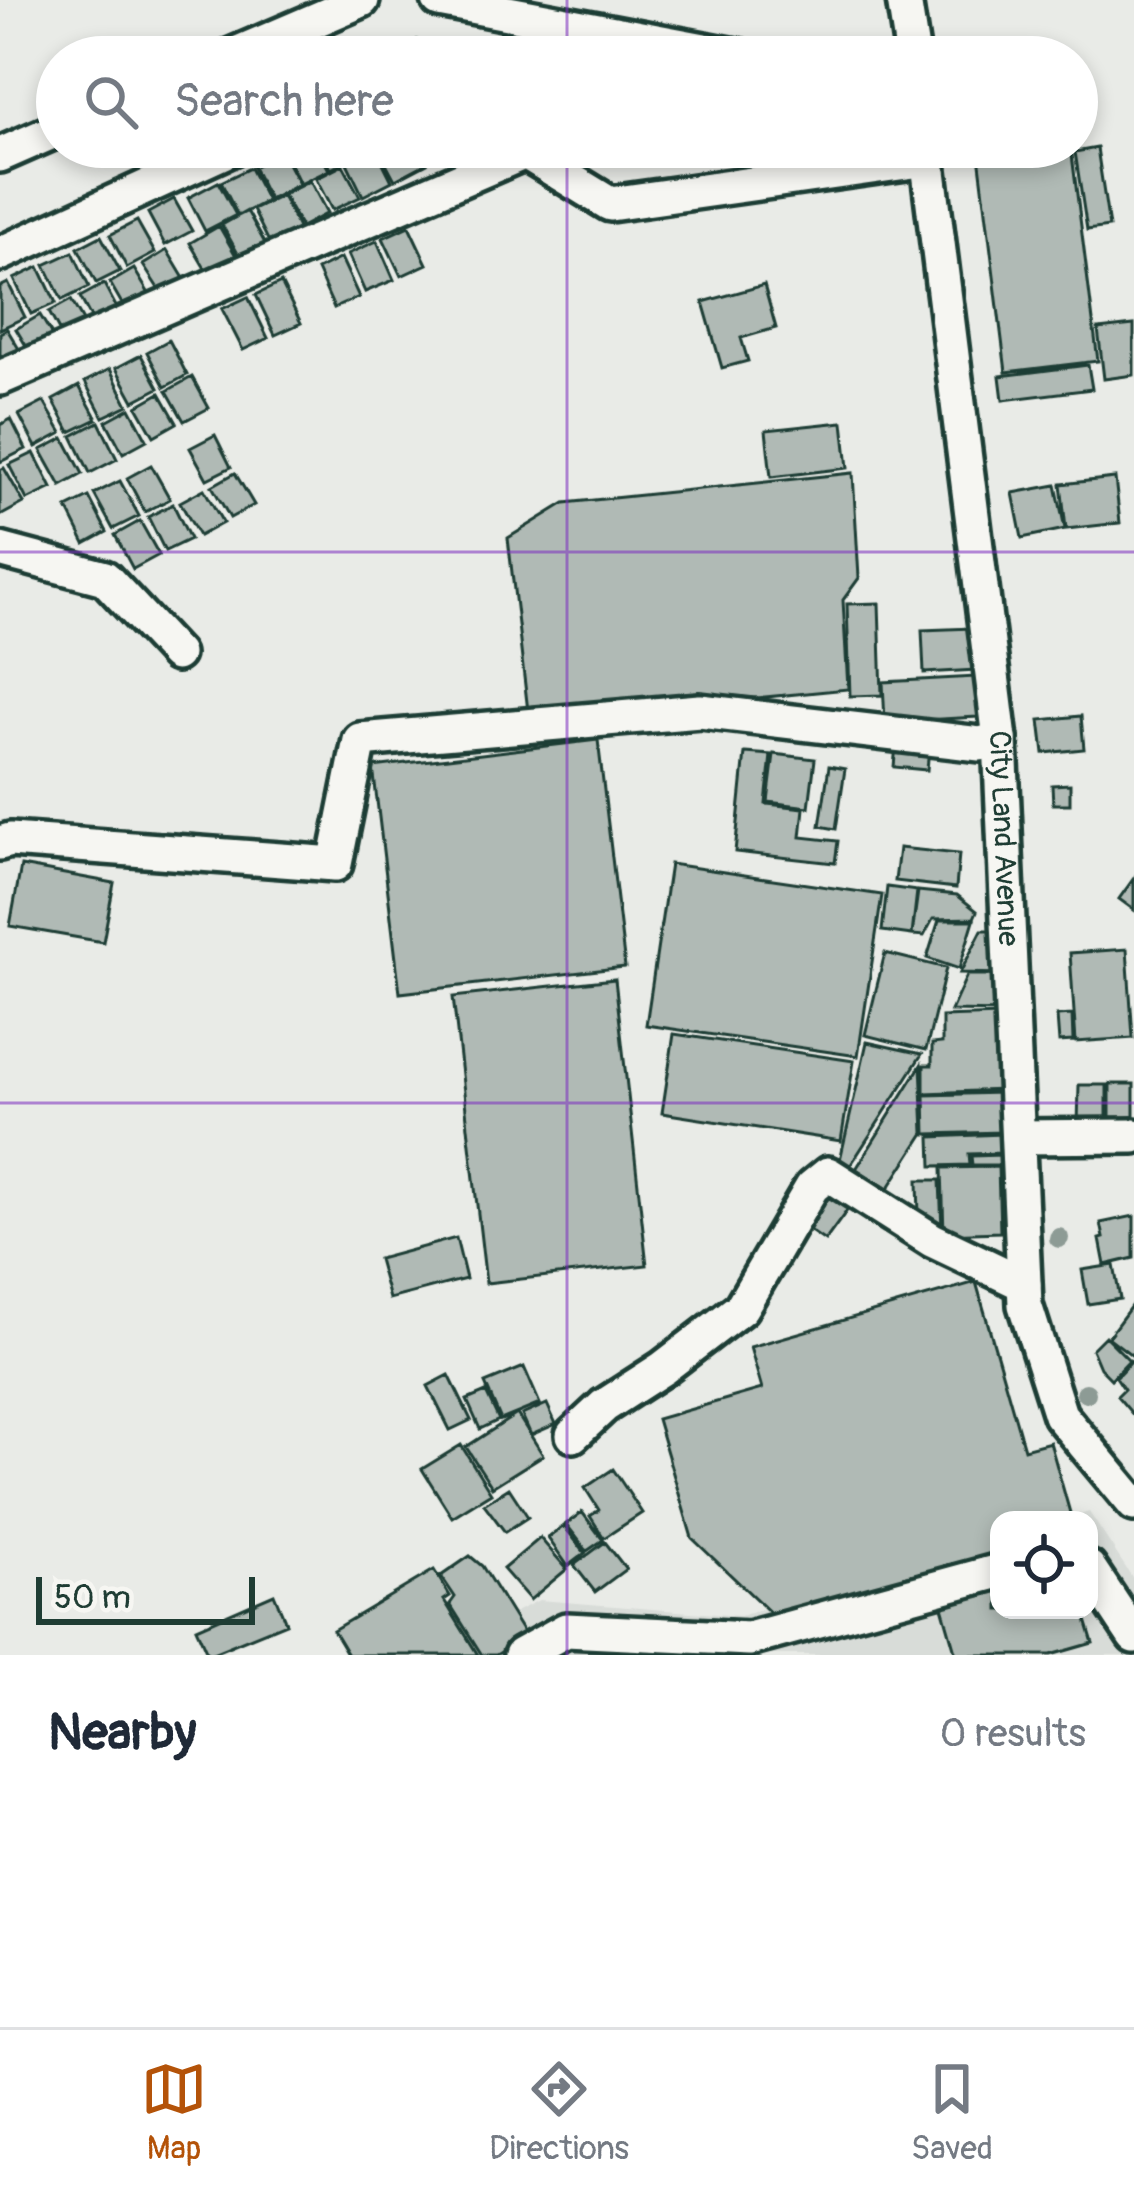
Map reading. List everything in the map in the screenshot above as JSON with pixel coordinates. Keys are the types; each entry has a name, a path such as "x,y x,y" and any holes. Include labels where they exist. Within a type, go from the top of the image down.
{"street":[{"path":"278,36 362,0"},
{"path":"439,0 630,36"},
{"path":"904,0 910,36"},
{"path":"0,155 36,139"},
{"path":"0,254 188,168"},
{"path":"0,378 478,168"},
{"path":"552,168 610,204 834,168"},
{"name":"City Land Avenue","path":"929,168 1000,740 1025,1305 1060,1415 1134,1504"},
{"path":"0,550 105,578 176,654"},
{"path":"0,843 10,840 334,865 361,740 700,711 980,744 1000,740"},
{"path":"1018,1137 1134,1136"},
{"path":"573,1435 604,1406 741,1308 812,1187 828,1174 932,1240 1024,1284"},
{"path":"521,1655 566,1630 749,1639 990,1573"},
{"path":"1098,1582 1134,1636"}],"shaded area":[{"path":"1098,1526 1134,1580 1134,1655 431,1655 539,1600 740,1616 990,1542 990,1619 1098,1619"}],"building":[{"path":"1098,155 1109,227 1087,230 1077,168 1098,168"},
{"path":"250,168 267,201 238,216 221,182"},
{"path":"253,168 290,168 299,184 269,200"},
{"path":"292,168 328,168 329,170 300,184"},
{"path":"345,168 360,197 332,210 316,179"},
{"path":"349,168 386,168 392,181 363,196"},
{"path":"389,168 418,168 395,180"},
{"path":"981,168 1074,168 1098,361 1006,372"},
{"path":"310,181 327,213 301,227 283,195"},
{"path":"218,182 236,215 205,231 188,198"},
{"path":"282,196 299,230 270,244 253,210"},
{"path":"174,199 192,231 165,245 148,213"},
{"path":"247,211 266,245 241,259 222,225"},
{"path":"137,221 155,253 127,268 110,235"},
{"path":"219,226 239,261 210,277 190,243"},
{"path":"409,226 427,264 401,276 383,238"},
{"path":"101,236 120,271 96,283 78,248"},
{"path":"377,241 394,280 365,292 348,254"},
{"path":"167,250 188,285 165,299 143,265"},
{"path":"73,252 89,287 62,300 45,265"},
{"path":"341,258 359,297 334,308 317,270"},
{"path":"39,267 56,303 31,314 14,279"},
{"path":"134,269 154,302 129,316 110,283"},
{"path":"8,283 25,317 0,329 0,287"},
{"path":"281,283 301,323 275,335 256,295"},
{"path":"104,284 122,318 98,331 80,297"},
{"path":"764,285 776,328 741,338 748,361 722,368 703,302"},
{"path":"248,297 268,338 243,350 222,309"},
{"path":"71,300 90,333 67,345 49,312"},
{"path":"40,315 58,345 34,359 16,329"},
{"path":"1134,325 1134,375 1104,379 1098,329"},
{"path":"7,329 25,359 0,369 0,333"},
{"path":"169,340 187,375 165,387 147,352"},
{"path":"141,355 159,388 134,401 116,368"},
{"path":"1088,365 1092,389 1003,400 1000,376"},
{"path":"110,369 128,405 103,417 85,382"},
{"path":"192,377 209,408 184,421 167,391"},
{"path":"79,386 97,419 70,432 53,400"},
{"path":"160,393 177,423 154,436 137,406"},
{"path":"44,402 62,433 36,447 19,415"},
{"path":"130,408 147,440 123,453 106,421"},
{"path":"11,419 26,449 0,462 0,425"},
{"path":"99,422 117,459 90,473 72,436"},
{"path":"843,422 848,468 771,477 766,430"},
{"path":"215,435 231,467 207,479 190,448"},
{"path":"64,438 83,474 61,486 41,450"},
{"path":"34,453 52,488 27,500 9,465"},
{"path":"151,465 170,499 145,512 127,478"},
{"path":"4,468 24,503 0,516 0,470"},
{"path":"235,473 254,505 230,518 212,486"},
{"path":"853,473 859,578 843,600 848,689 529,720 508,538 565,503"},
{"path":"1115,478 1120,523 1066,529 1061,484"},
{"path":"120,481 139,516 113,529 94,494"},
{"path":"1056,485 1065,529 1022,538 1013,493"},
{"path":"204,489 223,523 199,536 180,502"},
{"path":"89,497 107,532 85,544 67,508"},
{"path":"173,504 190,539 165,551 148,517"},
{"path":"140,521 159,555 133,569 115,535"},
{"path":"879,603 882,695 850,696 847,604"},
{"path":"973,628 976,670 924,673 922,630"},
{"path":"976,677 978,717 885,722 883,682"},
{"path":"1081,716 1084,749 1044,753 1040,720"},
{"path":"598,740 625,967 400,993 373,767"},
{"path":"896,745 929,747 927,770 894,767"},
{"path":"745,753 771,755 766,804 804,808 801,837 838,841 835,863 735,852"},
{"path":"774,754 815,759 809,807 768,802"},
{"path":"829,766 845,769 836,829 820,826"},
{"path":"1070,784 1070,804 1053,804 1052,785"},
{"path":"899,848 959,854 956,888 895,881"},
{"path":"670,864 882,895 858,1056 646,1025"},
{"path":"21,866 114,883 103,942 10,926"},
{"path":"1134,878 1134,910 1119,899"},
{"path":"887,887 917,891 912,935 882,931"},
{"path":"918,891 957,895 977,911 974,918 933,919 924,936 912,935"},
{"path":"939,920 974,920 959,969 927,958"},
{"path":"982,930 1006,930 1005,974 960,973"},
{"path":"1127,949 1133,1038 1076,1042 1070,953"},
{"path":"885,953 946,968 926,1050 865,1035"},
{"path":"967,975 1005,975 1005,1012 951,1011"},
{"path":"615,979 647,1265 486,1283 453,997"},
{"path":"1001,1015 1004,1090 924,1093 924,1065 932,1065 932,1044 942,1043 942,1017"},
{"path":"1072,1015 1073,1041 1059,1042 1057,1016"},
{"path":"674,1034 854,1061 841,1141 662,1113"},
{"path":"867,1042 922,1054 850,1166 840,1160"},
{"path":"921,1065 924,1133 888,1189 856,1169"},
{"path":"1110,1084 1134,1084 1134,1125 1110,1126"},
{"path":"1079,1085 1107,1085 1107,1126 1078,1126"},
{"path":"1003,1093 1004,1132 926,1134 925,1095"},
{"path":"1003,1134 1003,1153 969,1154 970,1165 932,1166 931,1137"},
{"path":"1003,1155 1003,1165 972,1165 971,1156"},
{"path":"998,1167 1000,1232 944,1234 942,1168"},
{"path":"918,1180 940,1180 942,1230 919,1218"},
{"path":"832,1191 851,1205 825,1241 806,1228"},
{"path":"1134,1216 1134,1258 1105,1265 1101,1223"},
{"path":"456,1238 466,1279 389,1299 378,1259"},
{"path":"1114,1265 1120,1299 1088,1304 1082,1270"},
{"path":"976,1282 1024,1449 1050,1442 1069,1511 990,1511 990,1562 779,1621 692,1538 657,1419 762,1389 750,1347"},
{"path":"1134,1302 1134,1357 1108,1337"},
{"path":"1105,1336 1129,1360 1111,1379 1092,1349"},
{"path":"1134,1359 1134,1416 1117,1396 1124,1389 1116,1377"},
{"path":"524,1367 540,1404 501,1420 485,1383"},
{"path":"449,1375 471,1420 450,1430 428,1386"},
{"path":"486,1392 499,1420 480,1429 467,1400"},
{"path":"547,1404 556,1424 531,1435 522,1415"},
{"path":"517,1414 543,1455 492,1487 466,1447"},
{"path":"461,1445 491,1493 452,1517 422,1469"},
{"path":"613,1469 642,1513 604,1538 590,1516 599,1510 585,1488"},
{"path":"509,1488 528,1517 505,1532 484,1504"},
{"path":"582,1512 603,1540 587,1551 566,1524"},
{"path":"564,1526 585,1553 568,1566 548,1538"},
{"path":"540,1538 567,1569 530,1600 503,1569"},
{"path":"605,1542 626,1569 595,1592 574,1565"},
{"path":"470,1556 482,1566 526,1637 496,1655 482,1655 450,1604 455,1597 441,1576"},
{"path":"434,1570 450,1596 444,1600 478,1655 348,1655 333,1630"},
{"path":"990,1589 990,1619 1086,1619 1093,1643 1051,1655 956,1655 941,1603"},
{"path":"274,1594 286,1623 208,1655 196,1628"}]}
